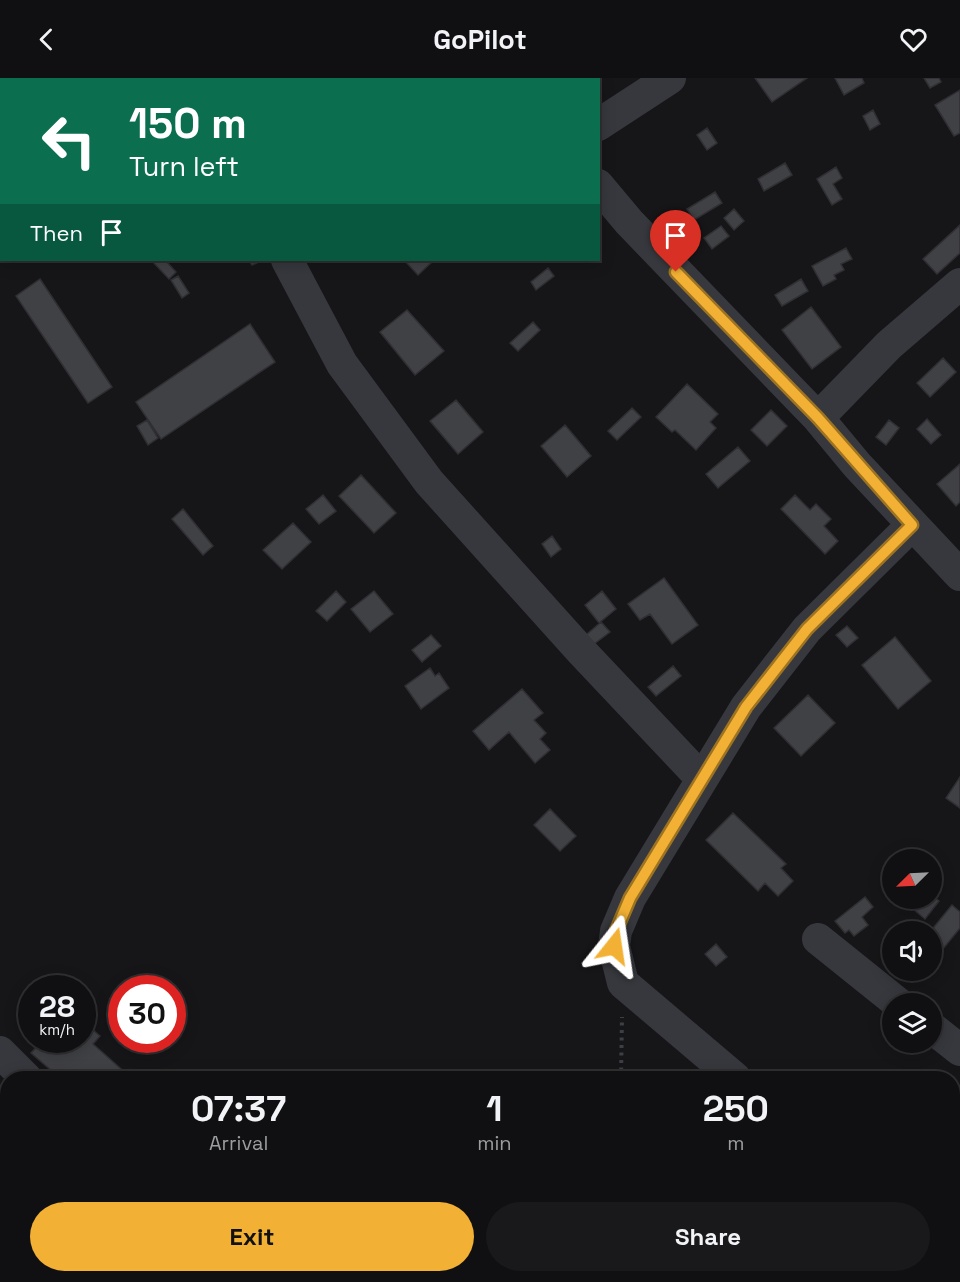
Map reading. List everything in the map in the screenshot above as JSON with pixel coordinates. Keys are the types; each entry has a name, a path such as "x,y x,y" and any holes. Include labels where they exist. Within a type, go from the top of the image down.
{"street":[{"path":"600,124 670,78"},
{"path":"600,187 700,298 818,418 912,525 960,575"},
{"path":"288,261 342,364 429,482 582,652 701,778"},
{"path":"818,418 889,345 960,284"},
{"path":"727,1071 622,983 614,946 616,931 630,898 746,707 807,629 912,525"},
{"path":"818,939 885,993"},
{"path":"942,1036 960,1050"},
{"path":"0,1052 19,1071"}],"path":[{"path":"621,1071 622,983"}],"building":[{"path":"755,78 807,78 772,102"},
{"path":"835,78 862,78 864,83 844,95"},
{"path":"924,78 939,78 941,82 930,88"},
{"path":"960,90 960,133 954,136 935,105"},
{"path":"873,110 880,124 870,130 863,116"},
{"path":"707,128 717,143 707,150 697,135"},
{"path":"785,163 792,175 764,191 758,179"},
{"path":"836,167 842,178 833,184 842,199 832,205 817,179"},
{"path":"715,192 722,203 694,220 687,209"},
{"path":"734,209 744,221 734,230 724,218"},
{"path":"960,225 960,253 937,274 923,259"},
{"path":"721,226 729,236 712,249 704,238"},
{"path":"846,248 852,259 841,264 844,270 834,275 836,279 823,286 812,266"},
{"path":"152,261 166,261 176,272 169,279"},
{"path":"405,261 433,261 418,275"},
{"path":"548,268 554,276 536,290 531,282"},
{"path":"178,276 189,293 182,298 171,280"},
{"path":"40,279 112,387 88,403 16,296"},
{"path":"801,279 808,291 782,306 775,295"},
{"path":"811,307 841,347 812,369 782,330"},
{"path":"407,310 444,351 415,375 380,332"},
{"path":"533,322 540,330 518,351 510,343"},
{"path":"250,324 275,362 161,439 136,402"},
{"path":"943,358 956,372 930,397 917,383"},
{"path":"687,384 718,414 710,422 716,428 696,450 675,430 672,432 656,417"},
{"path":"456,400 483,432 458,454 430,421"},
{"path":"632,408 641,417 617,440 608,431"},
{"path":"771,410 787,426 767,446 751,430"},
{"path":"927,419 941,435 931,444 917,429"},
{"path":"147,420 158,438 148,445 137,426"},
{"path":"889,420 899,428 886,445 876,437"},
{"path":"565,425 591,456 567,477 541,446"},
{"path":"738,447 750,461 718,488 706,474"},
{"path":"960,464 960,502 956,506 937,484"},
{"path":"361,475 396,513 374,533 339,496"},
{"path":"323,495 336,511 319,524 306,509"},
{"path":"795,495 810,510 816,504 831,519 824,526 838,541 825,554 781,509"},
{"path":"183,509 213,546 203,555 172,519"},
{"path":"293,523 311,542 282,569 263,550"},
{"path":"552,536 561,549 551,557 542,544"},
{"path":"664,578 698,625 672,644 650,614 640,620 628,604"},
{"path":"336,591 346,602 327,621 316,611"},
{"path":"374,591 393,614 370,632 351,609"},
{"path":"602,591 616,609 599,623 585,605"},
{"path":"601,622 610,632 594,644 586,635"},
{"path":"847,626 858,638 847,647 836,635"},
{"path":"431,635 441,646 422,662 412,650"},
{"path":"895,637 931,681 898,709 862,665"},
{"path":"673,666 681,676 656,696 648,687"},
{"path":"430,668 435,676 439,673 449,688 421,709 405,686"},
{"path":"522,689 543,713 534,720 546,733 540,739 550,750 535,763 509,732 489,750 473,731"},
{"path":"808,695 835,723 801,756 774,728"},
{"path":"960,777 960,808 946,798"},
{"path":"550,809 576,836 560,851 534,825"},
{"path":"733,813 786,864 781,868 793,881 778,896 765,883 758,891 706,840"},
{"path":"865,897 873,907 862,917 868,925 854,936 849,930 845,933 835,921"},
{"path":"952,905 960,912 960,928 942,950 942,921 939,921"},
{"path":"913,909 933,909 925,919"},
{"path":"716,944 727,957 716,966 705,954"},
{"path":"96,1047 123,1071 52,1071 31,1053 96,1053"}],"route":[{"path":"614,946 616,931 630,898 746,707 807,629 912,525 856,465 818,418 676,272"}]}
